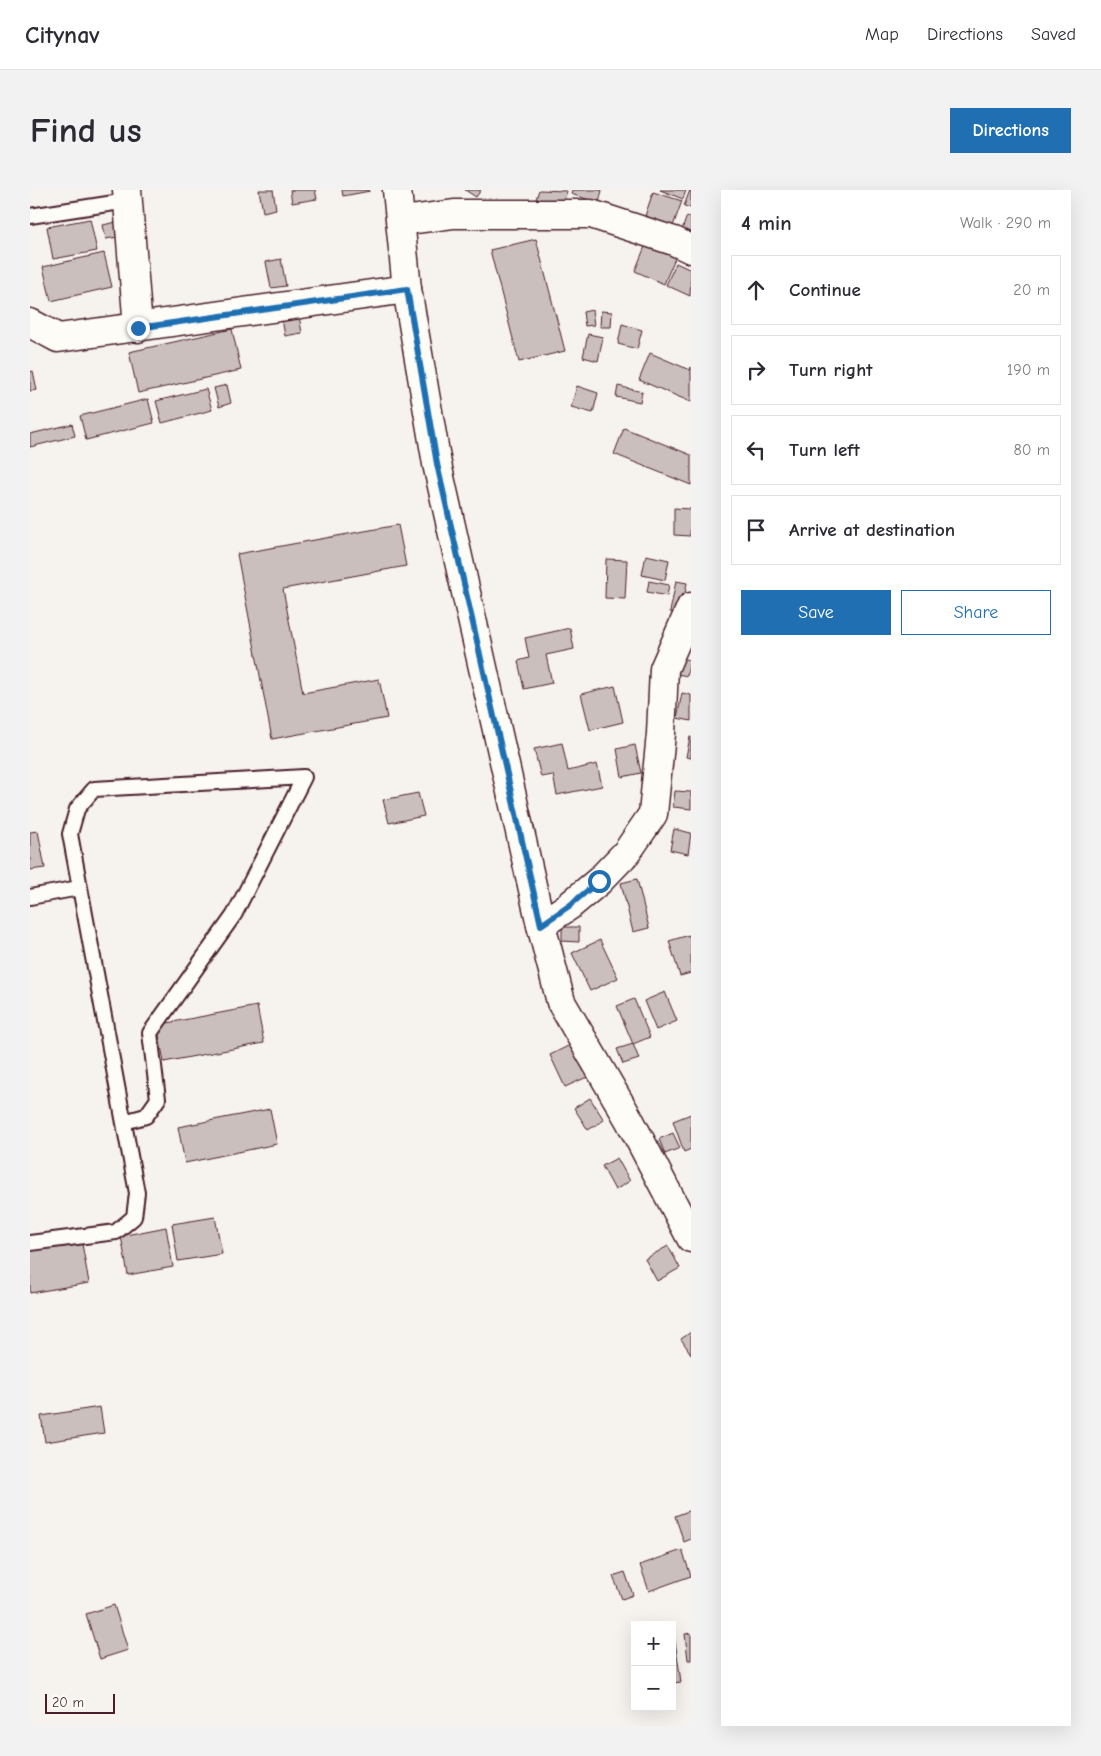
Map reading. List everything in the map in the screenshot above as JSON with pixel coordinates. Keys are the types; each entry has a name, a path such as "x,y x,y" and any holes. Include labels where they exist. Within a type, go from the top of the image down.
{"street":[{"path":"397,190 402,221 407,289 437,464 541,925 561,1002 630,1121 691,1238"},
{"path":"127,196 138,328"},
{"path":"402,221 454,214 591,214 674,241 691,249"},
{"path":"30,323 58,338 407,289"},
{"path":"541,925 569,906 599,881 627,852 653,814 661,734 664,668 691,607"}],"lane":[{"path":"30,216 127,196"},
{"path":"30,1243 116,1232 134,1217 137,1194 70,834 77,809 94,789 304,777 234,915 150,1033 158,1099 146,1116 124,1122"},
{"path":"30,896 79,888"}],"building":[{"path":"259,190 273,190 276,209 263,212"},
{"path":"290,190 315,190 317,199 292,203"},
{"path":"342,190 369,190 370,191 343,196"},
{"path":"465,190 481,190 476,197"},
{"path":"539,190 567,191 561,210 535,202"},
{"path":"572,190 602,190 599,203 571,194"},
{"path":"660,190 686,190 683,199"},
{"path":"691,190 691,208 684,206"},
{"path":"653,192 682,201 673,226 645,216"},
{"path":"687,216 691,218 691,239 680,235"},
{"path":"90,219 97,251 53,259 47,227"},
{"path":"116,222 118,237 106,239 103,225"},
{"path":"536,239 565,351 519,362 490,250"},
{"path":"646,244 675,258 664,284 635,271"},
{"path":"104,253 112,287 51,301 43,267"},
{"path":"281,259 286,286 271,288 266,262"},
{"path":"676,263 691,270 690,296 666,285"},
{"path":"592,310 594,325 585,326 583,312"},
{"path":"601,311 612,312 611,327 600,327"},
{"path":"299,316 302,333 285,336 282,319"},
{"path":"622,324 642,330 637,349 618,344"},
{"path":"232,329 241,370 138,393 129,352"},
{"path":"588,334 603,337 598,361 583,357"},
{"path":"650,353 690,370 691,367 691,402 639,380"},
{"path":"33,371 37,390 30,391 30,372"},
{"path":"227,385 231,403 219,407 214,388"},
{"path":"577,386 598,393 593,413 571,407"},
{"path":"618,386 642,392 640,402 616,397"},
{"path":"206,389 212,410 162,423 156,401"},
{"path":"148,399 154,423 86,440 80,416"},
{"path":"72,424 75,436 30,447 30,434"},
{"path":"624,428 691,455 691,485 614,454"},
{"path":"674,508 691,509 690,536 674,535"},
{"path":"398,525 406,566 283,589 303,693 379,679 387,718 272,739 237,554"},
{"path":"646,555 669,560 665,580 642,575"},
{"path":"606,559 627,560 625,599 605,598"},
{"path":"649,581 669,585 667,596 647,592"},
{"path":"676,581 687,583 681,614 670,612"},
{"path":"570,628 574,649 546,655 552,683 524,689 518,661 529,658 525,638"},
{"path":"677,657 690,660 687,676 673,673"},
{"path":"615,686 623,722 590,730 581,694"},
{"path":"682,693 691,695 691,721 677,718"},
{"path":"691,737 691,758 686,757"},
{"path":"562,743 568,771 597,764 602,786 557,795 553,775 541,777 534,749"},
{"path":"635,745 641,773 622,777 617,749"},
{"path":"675,791 691,792 691,809 673,807"},
{"path":"418,793 424,816 389,823 383,800"},
{"path":"674,829 691,833 688,854 670,850"},
{"path":"38,831 45,868 30,870 30,832"},
{"path":"637,879 649,928 633,932 621,883"},
{"path":"562,927 579,927 579,942 562,941"},
{"path":"689,935 691,943 691,973 680,976 669,941"},
{"path":"600,940 618,978 590,991 572,953"},
{"path":"665,992 677,1021 656,1030 644,1001"},
{"path":"634,999 650,1037 633,1044 617,1006"},
{"path":"257,1006 264,1043 164,1062 157,1025"},
{"path":"572,1044 587,1077 565,1087 550,1055"},
{"path":"633,1044 639,1059 623,1064 617,1049"},
{"path":"590,1098 604,1120 588,1130 574,1108"},
{"path":"270,1109 277,1144 185,1163 178,1127"},
{"path":"691,1114 691,1149 684,1152 673,1121"},
{"path":"673,1133 680,1148 665,1154 659,1139"},
{"path":"617,1158 630,1181 615,1190 602,1166"},
{"path":"215,1217 222,1254 178,1261 172,1224"},
{"path":"166,1227 173,1267 128,1275 121,1236"},
{"path":"81,1238 89,1283 30,1293 30,1247"},
{"path":"668,1246 680,1268 657,1281 645,1259"},
{"path":"691,1332 691,1354 681,1339"},
{"path":"100,1407 104,1433 45,1442 41,1416"},
{"path":"691,1510 691,1539 684,1542 675,1516"},
{"path":"682,1550 691,1576 649,1591 640,1565"},
{"path":"625,1572 633,1595 622,1599 613,1576"},
{"path":"114,1605 128,1650 100,1659 86,1614"},
{"path":"691,1633 691,1660 688,1660 685,1634"},
{"path":"676,1648 681,1682 676,1683"}],"route":[{"path":"138,328 407,289 437,464 541,925 569,906 599,881"}]}
